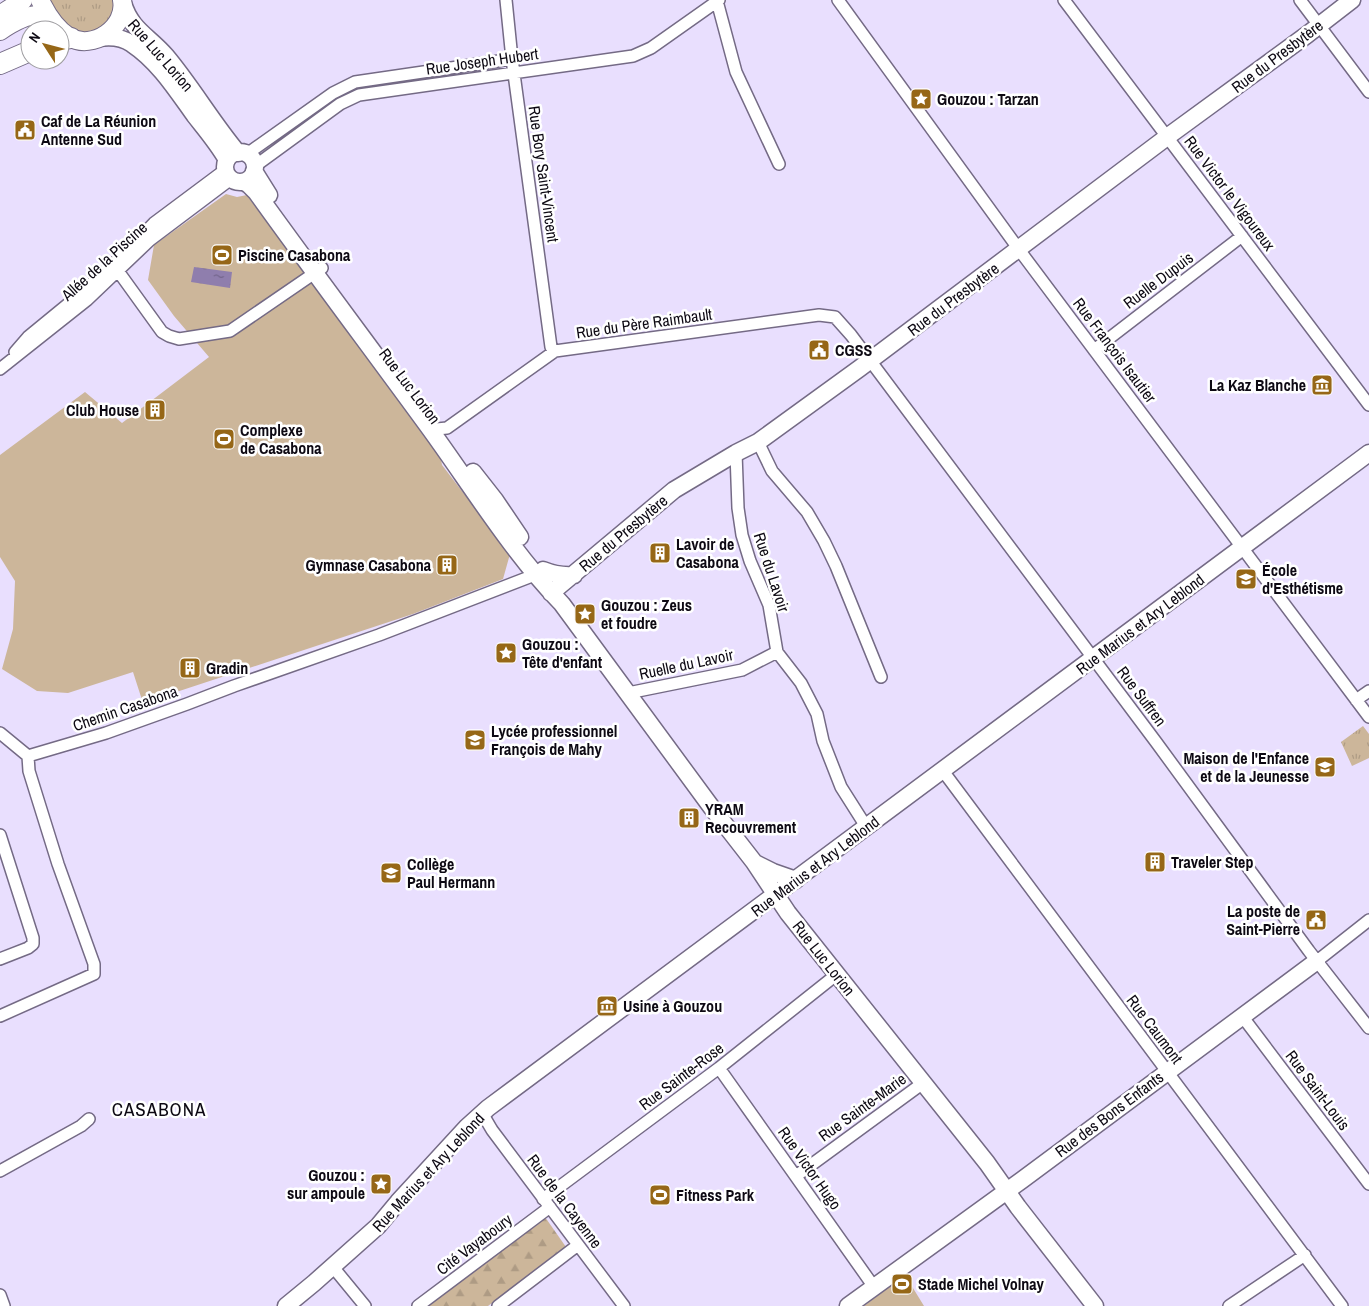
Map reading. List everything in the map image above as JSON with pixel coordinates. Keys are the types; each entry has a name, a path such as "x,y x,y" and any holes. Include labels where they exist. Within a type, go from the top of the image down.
{"highway":[{"path":"2,25 22,0"},
{"path":"0,64 20,55"}],"main road":[{"path":"2,25 27,0"},
{"path":"40,0 51,20"},
{"path":"70,39 99,38 116,26 122,16 123,2"},
{"path":"2,25 28,16 42,14 48,16"}],"street":[{"name":"Rue Bory Saint-Vincent","path":"506,0 512,59 551,347 555,351"},
{"name":"Rue François Isautier","path":"838,0 1094,350 1369,717"},
{"name":"Rue Victor le Vigoureux","path":"1064,0 1369,405"},
{"path":"1300,0 1369,92"},
{"name":"Rue du Presbytère","path":"556,595 574,575 674,490 758,442 1020,250 1352,0"},
{"name":"Rue Joseph Hubert","path":"240,167 340,104 359,95 633,56 651,48 718,1"},
{"path":"718,1 736,72 779,164"},
{"name":"Rue Luc Lorion","path":"123,2 126,14 133,25 166,56 240,167 249,185 318,270 435,428 486,510 539,572 836,975 987,1163 1095,1306"},
{"name":"Rue Luc Lorion","path":"99,38 110,36 132,43 153,62 240,167"},
{"name":"Rue Joseph Hubert","path":"240,167 333,93 355,82 512,59"},
{"name":"Allée de la Piscine","path":"0,364 12,355 28,337 78,296 123,255 154,223 240,167"},
{"name":"Allée de la Piscine","path":"0,369 87,300 150,240 240,167"},
{"name":"Ruelle Dupuis","path":"1094,350 1242,236"},
{"path":"123,255 117,267 118,271 162,332 179,339 230,331 318,270"},
{"name":"Rue du Père Raimbault","path":"435,428 450,427 555,351 819,315 835,317 851,335 869,361"},
{"name":"Rue Suffren","path":"869,361 1369,1028"},
{"path":"758,442 772,471 807,512 824,541 881,677"},
{"name":"Rue du Lavoir","path":"736,453 738,508 742,535 750,561 769,605 778,652 801,683 817,714 823,741 841,787 867,828"},
{"name":"Rue Marius et Ary Leblond","path":"286,1306 378,1226 398,1202 482,1113 1369,453"},
{"path":"539,572 566,576 574,575"},
{"name":"Chemin Casabona","path":"28,756 106,733 379,635 539,572"},
{"name":"Ruelle du Lavoir","path":"628,693 742,670 778,652"},
{"path":"1356,700 1369,691"},
{"path":"0,733 28,756 29,771 58,864 94,964 94,974 0,1016"},
{"name":"Rue Caumont","path":"943,771 1342,1306"},
{"path":"0,835 33,938 33,944 28,948 0,959"},
{"path":"754,862 773,872 796,880"},
{"name":"Rue des Bons Enfants","path":"848,1306 1317,961 1369,920"},
{"name":"Rue Sainte-Rose","path":"547,1203 836,975"},
{"name":"Rue Saint-Louis","path":"1242,1016 1369,1184"},
{"name":"Rue Victor Hugo","path":"719,1068 874,1287"},
{"name":"Rue Sainte-Marie","path":"796,1176 923,1083"},
{"name":"Rue de la Cayenne","path":"482,1113 492,1130 624,1306"},
{"path":"0,1171 81,1126 89,1119"},
{"name":"Cité Vayaboury","path":"418,1306 547,1203"},
{"path":"498,1306 578,1245"},
{"path":"1229,1306 1305,1255"},
{"path":"333,1266 365,1306"},
{"path":"0,1295 4,1306"}],"green space":[{"path":"50,0 116,0 111,21 90,32 81,33 74,31 70,28 70,20 62,20"},
{"name":"Complexe de Casabona","path":"226,194 237,197 247,195 441,459 442,465 510,554 503,579 413,614 143,703 133,672 68,693 37,691 2,669 13,629 15,581 0,557 0,455 85,392 122,423 209,357 174,316 148,280 154,245"},
{"path":"1363,726 1369,734 1369,758 1352,766 1341,742"},
{"path":"545,1217 566,1247 488,1306 427,1306"},
{"name":"Stade Michel Volnay","path":"905,1275 924,1306 864,1306"}],"water":[{"path":"194,267 232,272 230,288 191,282"}],"place":[{"name":"Gouzou : Tarzan","path":"921,99"},
{"name":"Caf de La Réunion Antenne Sud","path":"25,130"},
{"name":"Piscine Casabona","path":"222,255"},
{"name":"CGSS","path":"819,350"},
{"name":"La Kaz Blanche","path":"1322,385"},
{"name":"Club House","path":"155,410"},
{"name":"Complexe de Casabona","path":"224,439"},
{"name":"Lavoir de Casabona","path":"660,553"},
{"name":"Gymnase Casabona","path":"447,565"},
{"name":"École d'Esthétisme","path":"1246,579"},
{"name":"Gouzou : Zeus et foudre","path":"585,614"},
{"name":"Gouzou : Tête d'enfant","path":"506,653"},
{"name":"Gradin","path":"190,668"},
{"name":"Lycée professionnel François de Mahy","path":"475,740"},
{"name":"Maison de l'Enfance et de la Jeunesse","path":"1325,767"},
{"name":"YRAM Recouvrement","path":"689,818"},
{"name":"Traveler Step","path":"1155,862"},
{"name":"Collège Paul Hermann","path":"391,873"},
{"name":"La poste de Saint-Pierre","path":"1316,920"},
{"name":"Usine à Gouzou","path":"607,1006"},
{"name":"Gouzou : sur ampoule","path":"381,1184"},
{"name":"Fitness Park","path":"660,1195"},
{"name":"Stade Michel Volnay","path":"902,1284"}],"district":[{"name":"CASABONA","path":"159,1109"}]}
